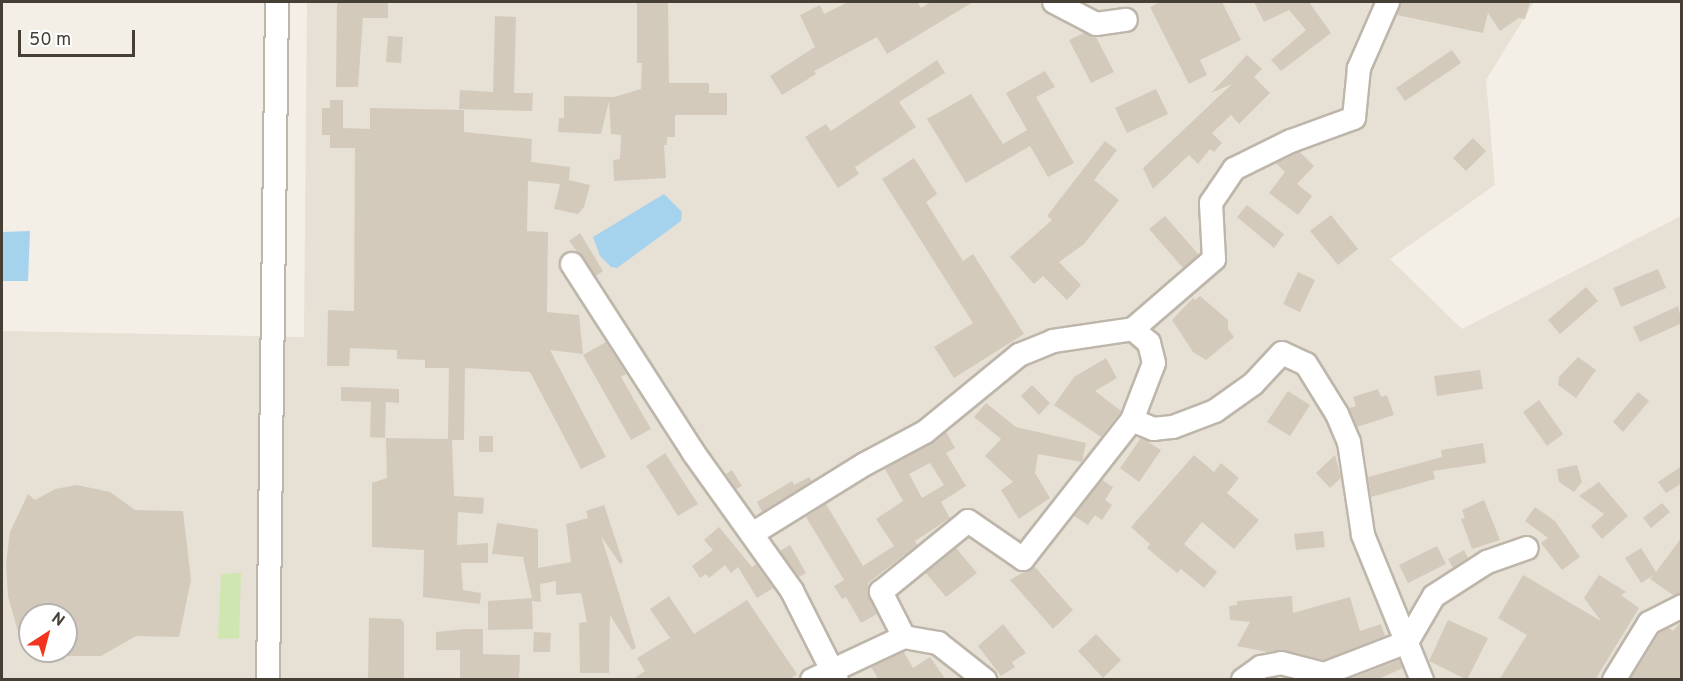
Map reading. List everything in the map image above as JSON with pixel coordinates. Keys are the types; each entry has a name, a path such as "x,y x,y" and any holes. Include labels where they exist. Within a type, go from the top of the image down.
{"street":[{"path":"268,680 277,2"},
{"path":"1054,2 1096,24 1126,20"},
{"path":"752,534 865,464 925,432 1019,355 1053,341 1133,329 1214,258 1211,202 1234,169 1291,141 1354,118 1359,68 1388,2"},
{"path":"572,264 693,452 792,591 826,676 904,637 938,643 985,680"},
{"path":"904,637 881,592 968,521 1023,559 1132,420 1154,363 1149,343 1133,329"},
{"path":"1132,420 1153,429 1173,427 1215,411 1253,384 1282,353 1306,364 1326,392 1349,442 1362,535 1422,680"},
{"path":"1243,680 1261,667 1281,663 1324,674 1407,642 1441,591 1486,562 1527,548"},
{"path":"1614,680 1649,623 1682,606"}],"shaded area":[{"path":"307,2 1534,2 1486,80 1495,185 1390,259 1462,329 1681,216 1681,679 2,680 2,331 304,337"}],"green space":[{"path":"241,573 239,638 218,639 221,574"}],"water":[{"path":"664,194 682,212 681,221 617,268 611,267 600,256 593,237"},
{"path":"30,231 28,281 2,281 2,232"}],"building":[{"path":"337,2 388,2 388,18 363,18 358,87 336,87"},
{"path":"637,2 668,2 669,83 709,83 709,93 727,93 727,115 675,115 675,137 667,137 667,145 664,145 666,178 614,181 613,160 620,159 621,135 611,134 609,101 601,134 558,132 559,118 564,118 564,96 614,97 641,89 642,63 637,63"},
{"path":"848,2 917,2 921,8 930,2 973,2 887,54 877,37 814,71 816,74 782,95 770,76 815,47 800,15 820,5 824,14"},
{"path":"1160,2 1222,2 1241,40 1200,60 1207,75 1189,84 1150,7"},
{"path":"1254,2 1309,2 1331,33 1281,71 1271,60 1306,30 1289,10 1264,22"},
{"path":"1401,2 1530,2 1525,19 1519,18 1500,31 1488,13 1483,33 1397,15"},
{"path":"495,16 516,17 514,93 533,93 532,111 459,109 460,90 493,92"},
{"path":"1084,33 1096,37 1114,72 1091,83 1069,40"},
{"path":"388,36 403,37 401,63 386,62"},
{"path":"1452,50 1461,63 1405,101 1396,88"},
{"path":"1247,55 1262,69 1254,77 1270,93 1239,124 1231,115 1212,133 1222,143 1214,152 1210,149 1198,164 1189,155 1153,189 1143,168 1232,84 1211,93"},
{"path":"937,60 945,73 899,102 916,127 855,167 859,174 838,188 805,137 826,124 831,131"},
{"path":"1045,71 1055,87 1036,97 1074,163 1048,177 1030,146 966,183 927,119 971,94 1003,144 1027,130 1006,93"},
{"path":"1156,89 1168,114 1127,133 1115,108"},
{"path":"330,100 343,100 343,128 370,129 370,108 464,110 464,132 532,139 531,162 570,167 569,180 590,185 584,207 578,214 554,209 560,184 528,181 527,231 548,232 547,312 579,315 583,354 550,350 606,457 581,469 530,372 465,368 464,440 452,440 454,496 484,498 483,514 458,512 457,545 488,543 488,563 461,563 463,590 481,593 480,604 423,597 424,550 372,547 372,483 387,478 386,438 448,439 449,368 425,368 425,360 397,359 397,350 350,348 349,366 327,366 328,310 354,311 355,148 330,148 330,135 322,135 322,108 330,108"},
{"path":"1473,138 1486,151 1466,171 1453,158"},
{"path":"1105,141 1117,150 1094,180 1119,200 1084,244 1059,262 1081,285 1067,300 1043,276 1034,284 1010,257 1052,220 1047,216"},
{"path":"1300,152 1314,166 1297,184 1312,196 1298,215 1269,193 1285,172 1276,163"},
{"path":"914,158 937,194 926,202 963,261 973,254 1024,334 954,378 934,347 973,323 882,179"},
{"path":"1247,205 1284,234 1274,248 1237,217"},
{"path":"1331,215 1358,249 1338,265 1310,231"},
{"path":"1165,216 1199,255 1183,268 1149,229"},
{"path":"580,233 603,271 596,276 569,241"},
{"path":"1658,269 1666,288 1621,307 1613,288"},
{"path":"1298,272 1315,280 1300,312 1283,304"},
{"path":"1586,287 1598,301 1560,334 1548,320"},
{"path":"1200,296 1228,320 1228,329 1234,337 1206,360 1193,352 1172,320 1193,298 1195,300"},
{"path":"1678,306 1682,323 1640,342 1633,327"},
{"path":"606,342 626,374 621,377 651,429 631,440 583,355"},
{"path":"1578,357 1596,370 1576,398 1558,385 1559,377"},
{"path":"1106,358 1117,378 1095,391 1121,411 1101,437 1054,405 1074,377"},
{"path":"1480,370 1483,389 1437,396 1434,376"},
{"path":"1032,385 1050,403 1039,415 1021,396"},
{"path":"341,387 399,389 399,403 386,402 385,438 370,437 371,402 341,401"},
{"path":"1378,389 1381,397 1387,395 1394,415 1357,427 1349,408 1356,406 1353,397"},
{"path":"1288,391 1310,405 1290,436 1267,422"},
{"path":"1638,392 1649,401 1623,432 1613,422"},
{"path":"1539,400 1563,434 1547,446 1523,412"},
{"path":"986,403 1016,427 1086,443 1082,462 1038,454 1035,473 1050,498 1019,519 1001,490 1013,482 985,456 1001,439 974,417"},
{"path":"946,432 955,448 946,453 966,486 941,502 950,518 915,541 917,545 868,583 869,598 877,614 861,623 846,597 842,599 834,586 844,580 806,517 826,504 863,566 894,546 876,519 903,501 885,469","holes":["930,463 944,485 922,498 909,474"]},
{"path":"479,436 493,436 493,452 479,452"},
{"path":"1141,438 1161,450 1139,482 1120,468"},
{"path":"1483,443 1486,463 1433,471 1435,479 1371,497 1368,477 1442,457 1441,450"},
{"path":"665,453 698,504 678,516 646,466"},
{"path":"1194,455 1214,472 1221,463 1239,478 1227,493 1259,520 1234,549 1202,522 1184,544 1217,572 1204,588 1181,569 1177,573 1147,548 1150,544 1131,527"},
{"path":"1335,455 1341,478 1330,488 1316,473"},
{"path":"1577,465 1582,482 1574,492 1559,482 1557,469"},
{"path":"1682,466 1682,483 1666,493 1658,482"},
{"path":"732,470 742,486 736,489 726,474"},
{"path":"809,477 812,481 762,512 757,502 792,481 794,485"},
{"path":"1102,480 1113,487 1105,500 1112,505 1102,520 1095,515 1088,525 1074,516"},
{"path":"1599,482 1628,516 1602,539 1591,526 1604,514 1579,496"},
{"path":"77,485 110,492 135,510 183,511 191,580 179,637 136,636 101,656 78,656 78,603 18,603 18,630 8,596 6,564 10,532 28,494 35,500 55,489"},
{"path":"1484,500 1500,540 1472,549 1461,519 1465,518 1462,510"},
{"path":"1662,503 1670,512 1651,528 1643,518"},
{"path":"604,505 623,562 620,564 601,536 636,648 632,650 610,615 609,673 580,673 579,623 587,622 581,593 556,595 556,581 540,584 541,602 532,601 533,629 488,630 488,601 532,598 523,557 492,554 497,523 538,529 538,568 571,562 566,524 588,518 586,511"},
{"path":"1535,507 1555,521 1580,557 1562,570 1541,543 1548,538 1525,521"},
{"path":"719,527 752,567 756,564 773,588 757,598 738,567 731,573 725,565 709,578 706,574 700,578 692,566 713,550 704,540"},
{"path":"1323,531 1325,547 1296,550 1294,534"},
{"path":"1682,537 1682,593 1673,595 1650,579 1654,575 1641,583 1625,558 1641,548 1656,572"},
{"path":"790,545 806,573 799,577 780,551"},
{"path":"1437,546 1446,564 1408,583 1399,565"},
{"path":"956,548 977,573 946,597 926,573"},
{"path":"1464,550 1468,558 1453,568 1448,559"},
{"path":"1034,566 1073,610 1053,629 1010,580"},
{"path":"1523,575 1601,621 1584,598 1599,575 1626,592 1621,595 1639,608 1595,680 1499,680 1527,635 1498,618"},
{"path":"669,596 694,634 747,600 797,674 788,680 632,680 645,671 637,658 670,638 650,609"},
{"path":"1292,596 1293,613 1350,597 1360,631 1381,624 1385,636 1323,660 1284,650 1267,652 1237,646 1250,622 1230,620 1229,606 1237,605 1237,601"},
{"path":"369,618 401,619 404,623 404,680 368,680"},
{"path":"1448,620 1488,638 1467,680 1429,661"},
{"path":"1682,621 1682,680 1630,680 1660,632 1669,628 1673,631"},
{"path":"1003,624 1026,653 1012,662 1015,667 1001,676 978,646"},
{"path":"483,629 483,654 520,655 519,680 460,680 460,650 436,650 436,632"},
{"path":"534,632 551,633 550,652 533,652"},
{"path":"1096,634 1121,660 1103,678 1078,651"},
{"path":"904,652 913,668 930,657 946,680 879,680 871,667"},
{"path":"1399,660 1403,668 1376,680 1347,680"}]}
